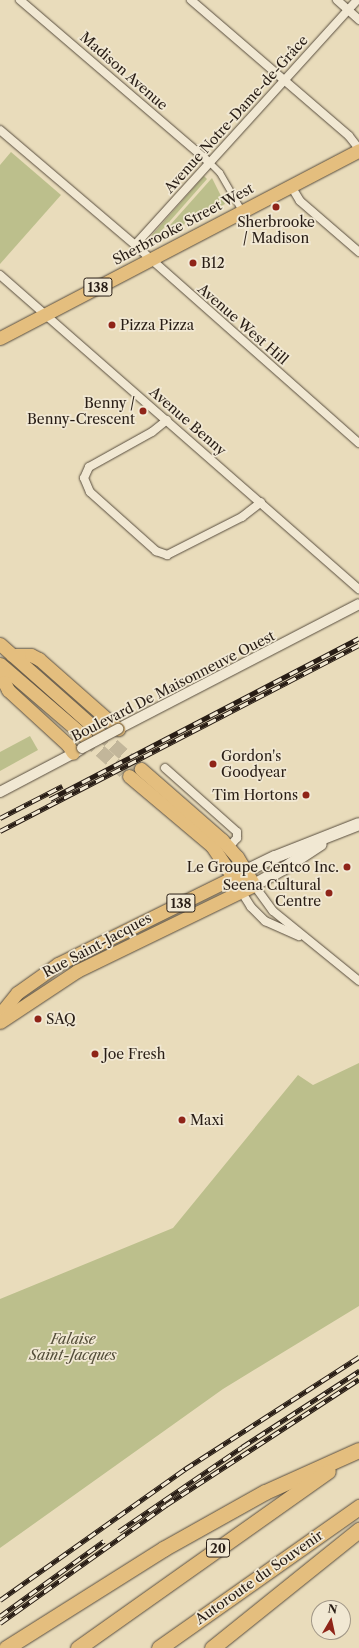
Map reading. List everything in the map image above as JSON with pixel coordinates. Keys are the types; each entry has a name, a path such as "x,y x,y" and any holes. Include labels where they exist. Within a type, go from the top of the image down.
{"highway":[{"path":"6,1648 169,1545 265,1492 359,1450"},
{"name":"20","path":"78,1648 359,1450"},
{"name":"Autoroute du Souvenir","path":"158,1648 359,1507"},
{"path":"212,1648 359,1530"}],"main road":[{"name":"Sherbrooke Street West","path":"0,338 359,149"},
{"path":"0,644 99,732"},
{"path":"12,655 31,655 39,659 118,729"},
{"path":"1,666 4,682 8,690 68,745 81,747"},
{"path":"1,666 81,747"},
{"path":"141,769 228,847 240,874 241,891"},
{"path":"129,776 212,846 240,874 254,884"},
{"name":"Rue Saint-Jacques","path":"0,1014 17,993 58,964 275,856 338,834 359,824"},
{"name":"Rue Saint-Jacques","path":"0,1022 65,977 284,869 338,834"}],"street":[{"name":"Madison Avenue","path":"20,0 210,163"},
{"path":"191,0 349,136 359,149"},
{"path":"337,0 359,20"},
{"name":"Avenue Notre-Dame-de-Grâce","path":"135,245 285,81 356,0"},
{"name":"Avenue West Hill","path":"0,130 135,245 359,444"},
{"path":"210,163 220,173 242,211"},
{"path":"291,186 300,201 359,252"},
{"name":"Avenue Benny","path":"0,275 359,589"},
{"path":"167,420 152,432 89,467 84,478 90,492 156,550 167,555 242,517 261,502"},
{"name":"Boulevard De Maisonneuve Ouest","path":"0,792 81,747 359,604"},
{"path":"165,768 236,831 238,837 228,847"},
{"path":"254,884 268,906 304,938 359,981"},
{"path":"241,891 251,907 265,921 304,938"}],"green space":[{"path":"11,152 61,195 0,264 0,165"},
{"path":"204,176 207,179 155,238 152,235"},
{"path":"212,178 225,204 161,236 171,224"},
{"path":"30,736 38,750 0,771 0,752"},
{"name":"Falaise Saint-Jacques","path":"359,1063 359,1306 223,1389 0,1548 0,1299 173,1228 298,1075 313,1085"}],"tunnel":[{"path":"99,732 141,769"},
{"path":"86,738 129,776"}],"railway":[{"path":"50,799 359,638"},
{"path":"0,831 359,645"},
{"path":"0,818 62,786"},
{"path":"0,1600 185,1469 359,1357"},
{"path":"119,1531 242,1447 359,1371"},
{"path":"0,1623 166,1505 359,1379"},
{"path":"0,1616 104,1541"}],"place":[{"name":"Sherbrooke / Madison","path":"276,207"},
{"name":"B12","path":"193,263"},
{"name":"Pizza Pizza","path":"112,325"},
{"name":"Benny / Benny-Crescent","path":"143,411"},
{"name":"Gordon's Goodyear","path":"213,764"},
{"name":"Tim Hortons","path":"306,795"},
{"name":"Le Groupe Centco Inc.","path":"347,867"},
{"name":"Seena Cultural Centre","path":"329,893"},
{"name":"SAQ","path":"38,1019"},
{"name":"Joe Fresh","path":"95,1054"},
{"name":"Maxi","path":"182,1120"}]}
